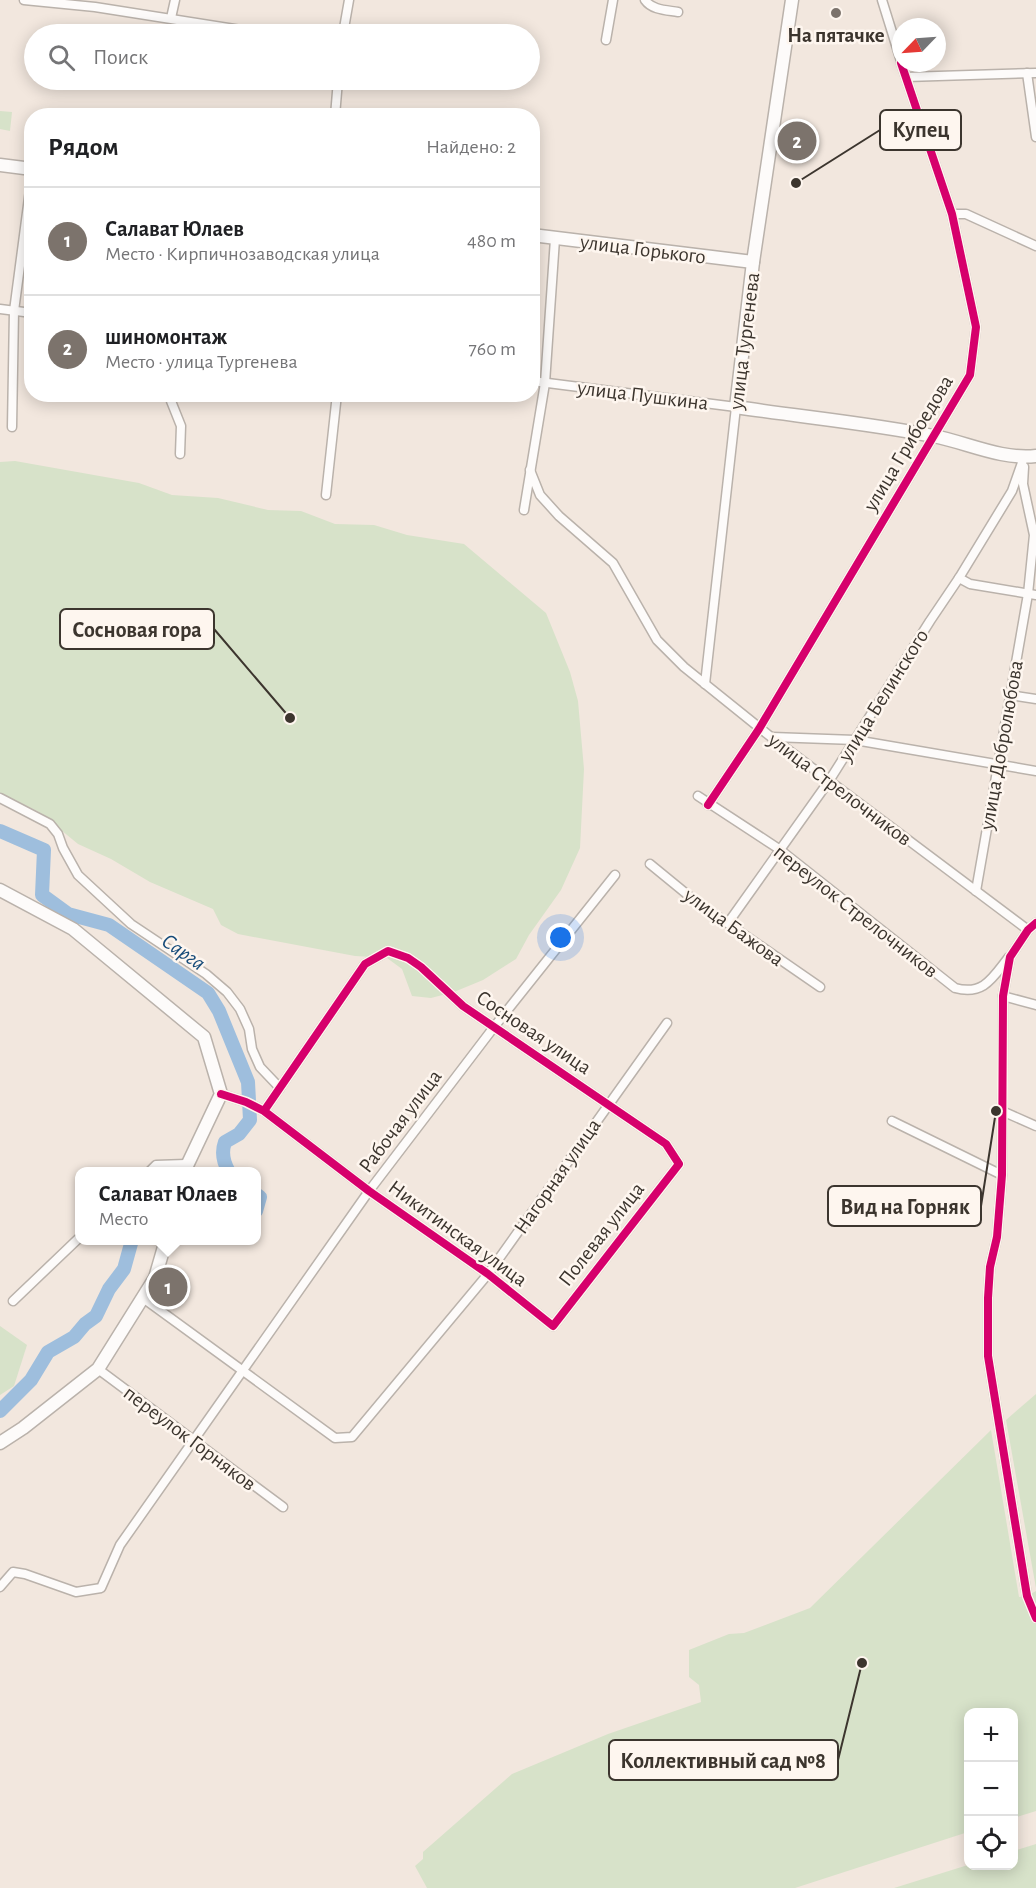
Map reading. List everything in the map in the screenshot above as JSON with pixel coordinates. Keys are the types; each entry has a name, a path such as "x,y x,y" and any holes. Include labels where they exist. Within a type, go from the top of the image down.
{"street":[{"path":"24,0 95,7 207,24"},
{"path":"171,18 174,0"},
{"path":"345,24 349,0"},
{"path":"606,40 613,0"},
{"path":"645,0 647,4 655,8 678,12"},
{"name":"улица Тургенева","path":"705,684 753,262 792,0"},
{"name":"улица Грибоедова","path":"882,0 892,33"},
{"name":"улица Грибоедова","path":"708,804 759,729 970,375 976,327 952,214 904,72"},
{"path":"906,77 1031,73 1036,137"},
{"path":"336,108 337,90"},
{"path":"0,165 24,168"},
{"path":"952,214 966,214 1036,246"},
{"path":"12,427 14,311 24,235"},
{"name":"улица Горького","path":"540,236 753,262"},
{"path":"524,510 544,383 555,238"},
{"path":"0,309 24,312"},
{"name":"улица Пушкина","path":"540,382 736,407 934,436 1030,457"},
{"path":"171,402 181,426 180,454"},
{"path":"326,495 336,402"},
{"name":"улица Добролюбова","path":"976,891 1009,695 1032,594 1035,535 1023,484 1030,457"},
{"name":"улица Белинского","path":"728,923 829,781 959,578 1030,457"},
{"name":"улица Стрелочников","path":"530,470 540,495 559,516 613,563 657,640 684,668 759,729 1028,930"},
{"path":"959,578 970,584 1032,594"},
{"path":"1009,695 1036,699"},
{"path":"771,738 855,740 1036,771"},
{"name":"переулок Стрелочников","path":"698,796 779,849 955,988 967,991 985,986 1010,957 1028,930 1036,923"},
{"path":"0,798 50,824 58,834 78,875 131,924 206,974 226,992 240,1009 249,1029 252,1049 260,1067 280,1088 264,1111"},
{"name":"улица Бажова","path":"650,864 694,900 820,987"},
{"name":"Рабочая улица","path":"0,1587 13,1572 26,1574 76,1592 101,1588 120,1545 369,1191 494,1027 615,875"},
{"path":"0,890 73,929 204,1037 221,1094 185,1167"},
{"name":"Сосновая улица","path":"280,1088 365,964 388,951 408,958 421,967 463,1006 666,1144 678,1164"},
{"path":"1010,957 1003,996 1002,1175 997,1237 990,1267 988,1356 1027,1596 1036,1618"},
{"path":"1003,996 1036,1005"},
{"name":"Нагорная улица","path":"243,1371 334,1438 352,1437 488,1274 666,1023"},
{"name":"Никитинская улица","path":"221,1094 264,1111 369,1191 488,1274 553,1326"},
{"path":"1002,1111 1036,1126"},
{"path":"892,1120 1002,1175"},
{"name":"Полевая улица","path":"553,1326 678,1164"},
{"path":"154,1167 156,1165 175,1167"},
{"path":"13,1301 75,1242"},
{"path":"0,1443 23,1428 98,1369 155,1278 165,1245"},
{"path":"143,1298 243,1371"},
{"name":"переулок Горняков","path":"98,1369 283,1507"}],"green space":[{"path":"0,111 12,112 10,131 0,129"},
{"path":"15,461 139,483 172,495 218,498 268,510 301,511 335,524 374,525 407,535 464,544 546,613 570,672 578,701 584,769 580,848 561,890 529,935 516,959 483,980 454,992 431,998 412,996 402,969 387,958 355,956 238,934 221,925 213,909 150,882 111,859 78,844 39,812 0,793 0,462"},
{"path":"0,1326 27,1345 14,1386 0,1395"},
{"path":"1036,1394 1036,1588 1006,1420"},
{"path":"991,1430 1019,1597 1036,1591 1036,1811 1018,1817 1018,1708 964,1708 964,1833 795,1888 427,1888 415,1866 423,1859 423,1852 512,1774 608,1734 701,1702 699,1685 689,1677 689,1650 729,1634 744,1633 810,1608"},
{"path":"1036,1844 1036,1888 894,1888 964,1866 964,1870 1018,1870 1018,1850"}],"waterway":[{"name":"Сарга","path":"0,831 44,850 42,895 68,914 109,925 208,993 219,1011 248,1082 250,1120 239,1134 225,1142 223,1157 226,1167"},
{"name":"Сарга","path":"0,1411 31,1380 48,1352 74,1337 85,1324 96,1316 109,1289 124,1269 131,1245"}],"cycle path":[{"path":"708,805 759,729 970,375 976,327 952,214 904,72"},
{"path":"1036,923 1028,930 1010,957 1003,996 1002,1175 997,1237 990,1267 988,1298 988,1356 1027,1596 1036,1618"},
{"path":"221,1094 264,1111 369,1191 488,1274 553,1326 679,1164 666,1144 463,1006 421,967 408,958 388,951 365,964 264,1111"}],"place":[{"name":"На пятачке","path":"836,13"},
{"name":"шиномонтаж","path":"797,141"},
{"name":"Купец","path":"796,183"},
{"name":"Сосновая гора","path":"290,718"},
{"name":"Вид на Горняк","path":"996,1111"},
{"name":"Салават Юлаев","path":"168,1287"},
{"name":"Коллективный сад №8","path":"862,1663"}]}
